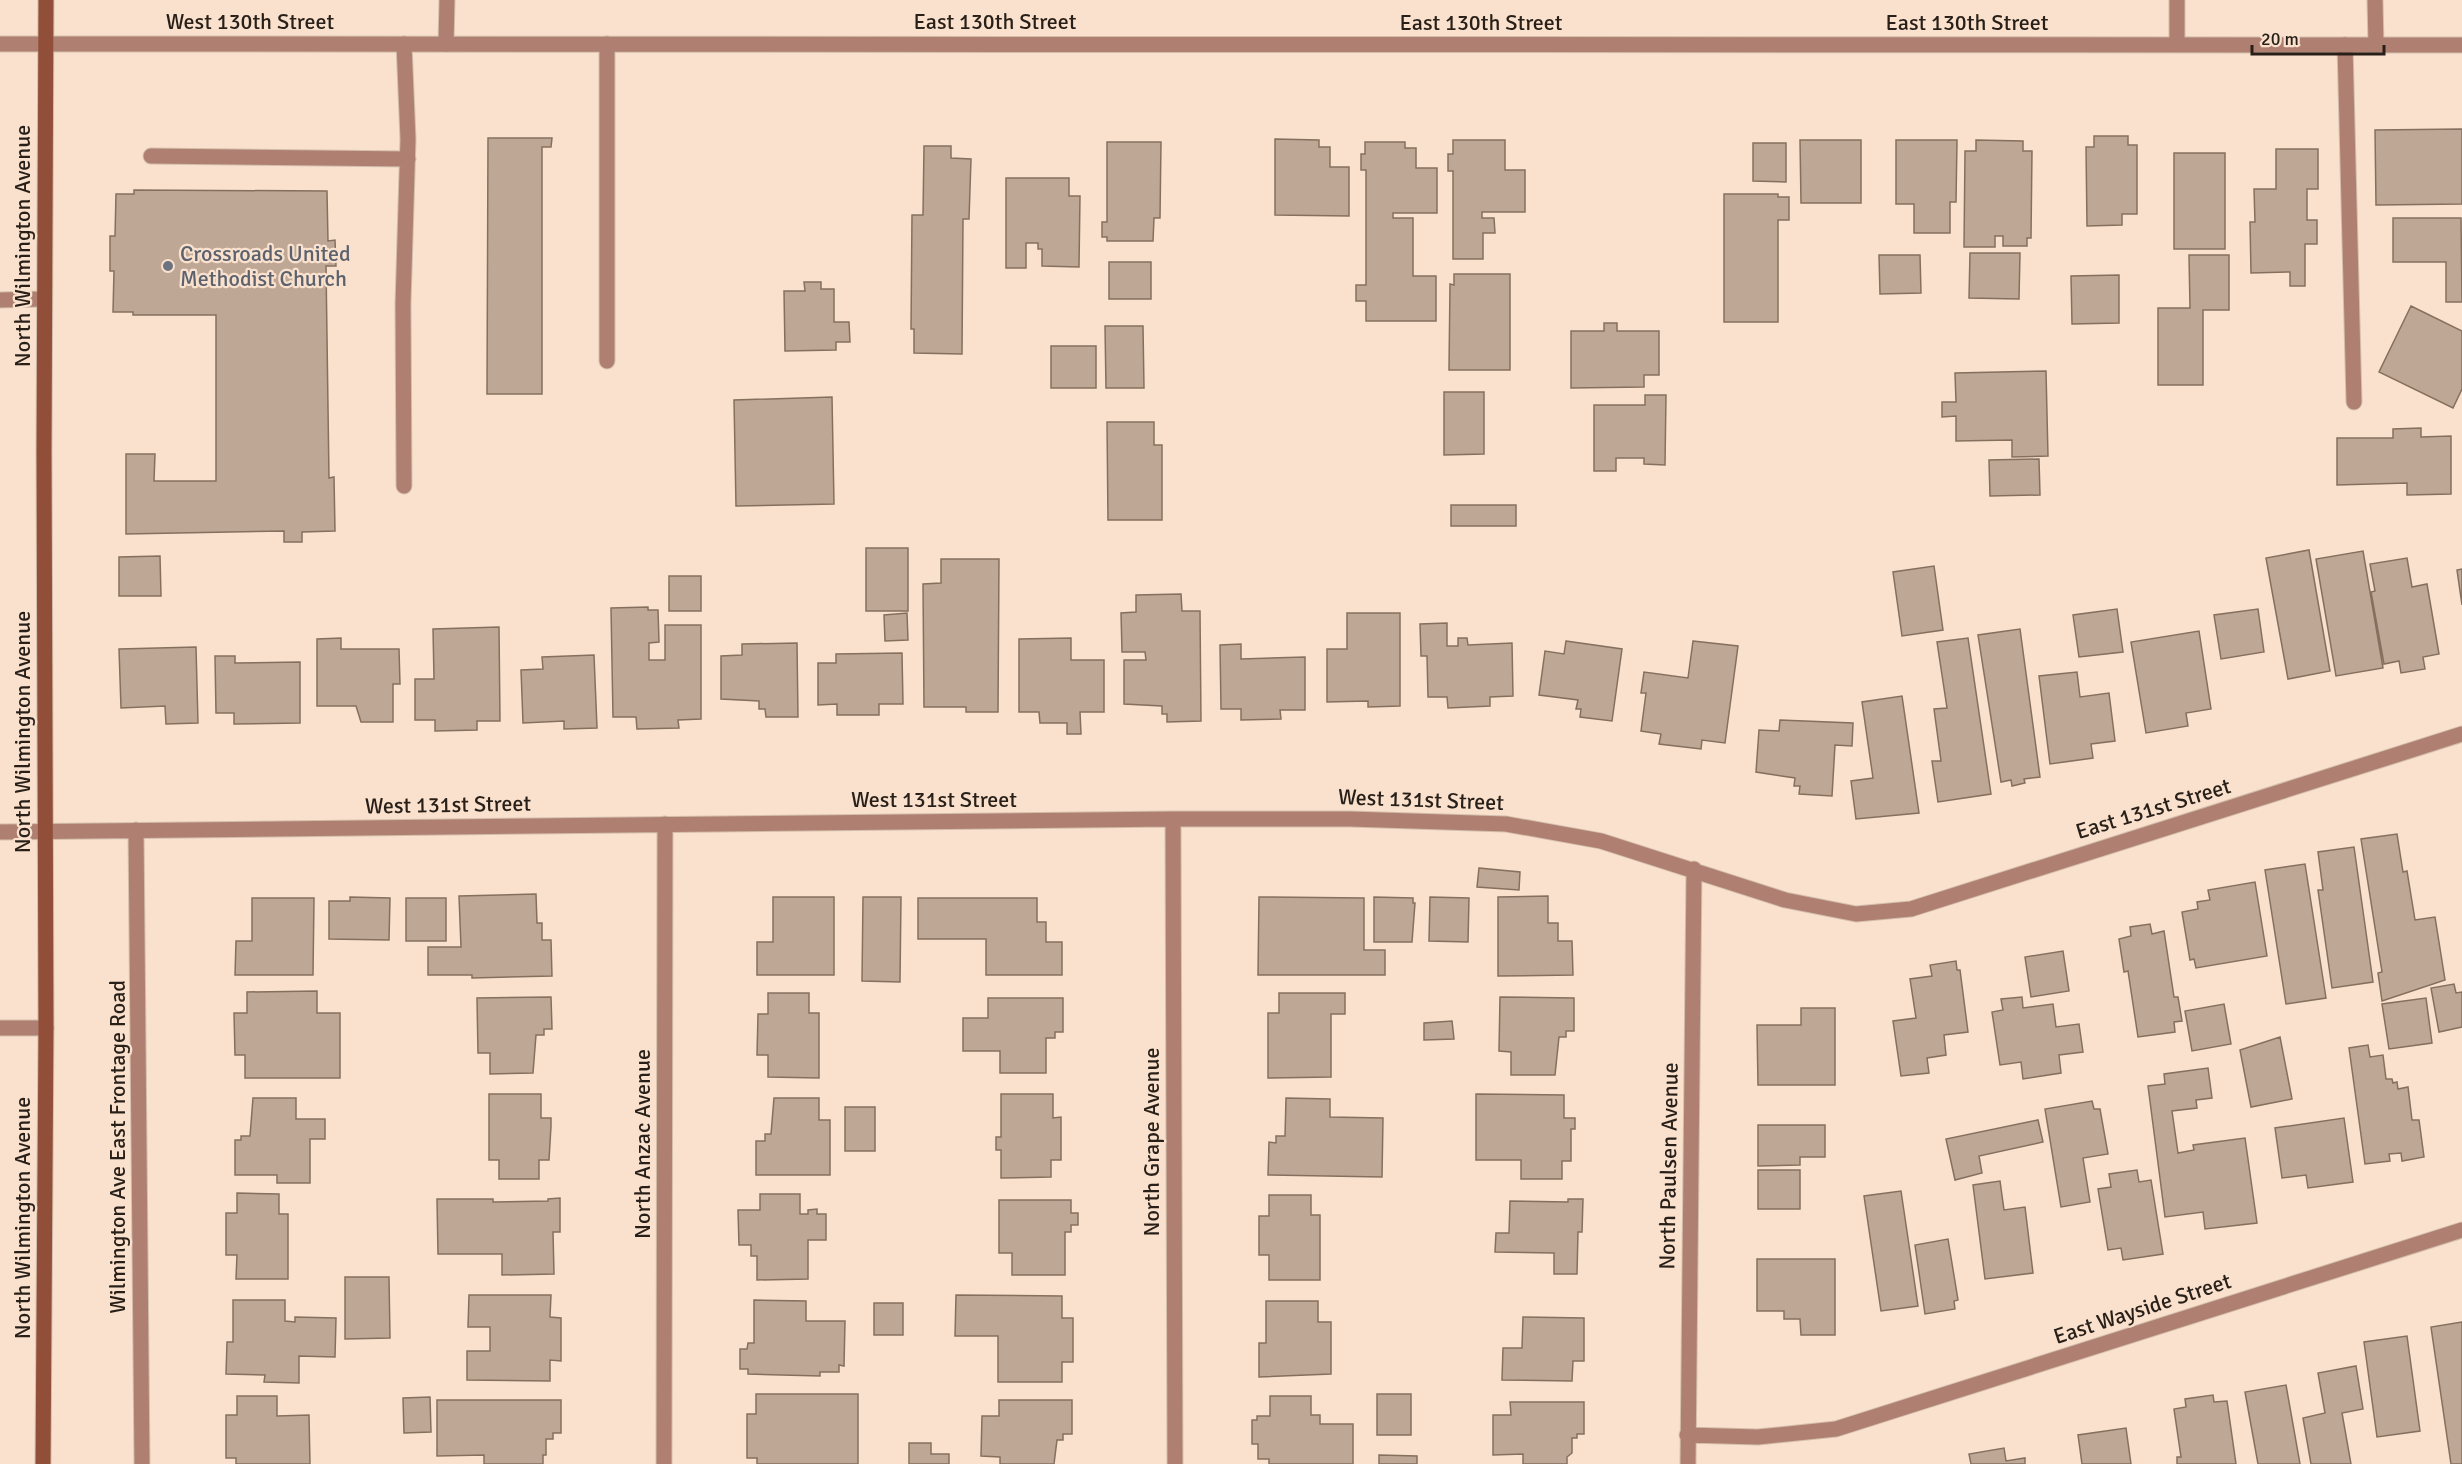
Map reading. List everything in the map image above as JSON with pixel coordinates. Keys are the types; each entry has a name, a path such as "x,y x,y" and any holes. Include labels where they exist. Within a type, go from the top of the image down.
{"main road":[{"name":"North Wilmington Avenue","path":"43,1464 46,1028 44,299 46,0"}],"street":[{"path":"446,44 447,0"},
{"path":"2177,0 2177,44"},
{"path":"2375,0 2376,45"},
{"name":"West 130th Street","path":"0,44 500,44"},
{"path":"405,44 408,159 403,304 405,486"},
{"name":"East 130th Street","path":"500,44 2462,45"},
{"path":"607,44 607,361"},
{"path":"2345,45 2354,402"},
{"path":"151,156 408,159"},
{"path":"0,300 44,299"},
{"name":"East 131st Street","path":"1856,915 1911,909 2462,734"},
{"name":"West 131st Street","path":"0,832 1173,819 1350,819 1506,824 1601,841 1785,900 1856,915"},
{"name":"North Grape Avenue","path":"1173,819 1175,1464"},
{"name":"North Anzac Avenue","path":"664,1464 665,824"},
{"name":"Wilmington Ave East Frontage Road","path":"136,830 142,1464"},
{"name":"North Paulsen Avenue","path":"1688,1464 1694,869"},
{"path":"0,1028 46,1028"},
{"name":"East Wayside Street","path":"1688,1435 1758,1437 1836,1429 2462,1230"}],"building":[{"path":"2462,129 2462,204 2376,205 2375,130"},
{"path":"2094,136 2128,136 2128,145 2137,145 2137,214 2122,214 2122,225 2087,226 2086,147 2094,147"},
{"path":"488,138 552,138 551,147 542,147 542,394 487,394"},
{"path":"1275,139 1319,140 1319,147 1330,147 1330,167 1349,167 1349,216 1275,215"},
{"path":"1453,140 1505,140 1505,170 1525,170 1525,212 1482,212 1482,218 1494,218 1495,233 1483,233 1483,259 1453,259 1453,171 1448,171 1448,154 1453,154"},
{"path":"1800,140 1861,140 1861,203 1801,203"},
{"path":"1896,140 1957,140 1956,202 1950,202 1950,233 1914,233 1914,204 1896,204"},
{"path":"1976,140 2023,141 2023,151 2032,151 2031,238 2027,238 2027,246 2003,246 2003,236 1995,236 1995,247 1964,247 1965,151 1976,151"},
{"path":"1107,142 1161,142 1160,218 1154,218 1153,241 1107,241 1107,237 1102,237 1102,222 1107,222"},
{"path":"1365,142 1405,142 1405,148 1416,148 1416,168 1437,168 1437,213 1393,213 1393,218 1413,218 1413,276 1436,276 1436,321 1366,321 1366,301 1356,301 1356,285 1366,285 1366,170 1361,170 1361,154 1365,154"},
{"path":"1753,143 1786,143 1786,182 1753,181"},
{"path":"924,146 951,146 951,158 971,159 969,219 963,219 962,354 914,353 914,329 911,329 912,215 923,215"},
{"path":"2276,149 2318,149 2318,189 2307,189 2307,220 2317,220 2317,244 2305,244 2305,286 2290,286 2290,272 2251,273 2250,222 2255,222 2254,189 2276,189"},
{"path":"2174,153 2225,153 2225,249 2174,249"},
{"path":"1006,178 1069,178 1069,196 1080,196 1079,267 1042,266 1042,249 1038,249 1038,243 1026,243 1026,268 1006,268"},
{"path":"134,190 327,191 328,241 335,240 336,266 326,266 329,478 334,477 335,531 302,532 302,542 284,542 284,531 126,534 126,454 155,454 154,481 216,481 216,315 133,315 133,312 113,312 114,271 110,271 110,236 115,236 116,194 134,194"},
{"path":"1724,194 1778,194 1778,197 1789,197 1789,220 1778,220 1778,322 1724,322"},
{"path":"2393,218 2461,218 2462,302 2446,302 2446,262 2393,262"},
{"path":"1970,253 2020,253 2019,299 1969,298"},
{"path":"1879,255 1920,255 1921,293 1880,294"},
{"path":"2189,255 2229,255 2229,310 2203,310 2203,385 2158,385 2158,308 2190,308"},
{"path":"1109,262 1151,262 1151,299 1109,299"},
{"path":"1454,274 1510,274 1510,370 1449,370 1450,284 1454,285"},
{"path":"2119,275 2119,323 2072,324 2071,276"},
{"path":"804,282 821,282 821,289 834,289 834,322 849,322 850,342 836,342 836,350 785,351 784,291 805,291"},
{"path":"2411,306 2462,331 2462,389 2453,408 2379,372"},
{"path":"1604,323 1617,323 1617,331 1659,331 1659,375 1644,375 1644,387 1571,388 1571,331 1604,331"},
{"path":"1105,326 1143,326 1144,388 1106,388"},
{"path":"1051,346 1096,346 1096,388 1051,388"},
{"path":"2046,371 2048,456 2012,457 2012,440 1956,441 1956,416 1942,417 1942,402 1956,402 1955,373"},
{"path":"1444,392 1484,392 1484,454 1444,455"},
{"path":"1645,395 1666,395 1665,465 1644,464 1644,458 1616,458 1616,471 1594,471 1594,405 1645,405"},
{"path":"832,397 834,504 736,506 734,400"},
{"path":"1107,422 1154,422 1154,445 1162,445 1162,520 1108,520"},
{"path":"2421,428 2421,437 2451,436 2451,494 2407,495 2407,483 2337,485 2337,438 2393,438 2393,429"},
{"path":"2039,459 2040,495 1990,496 1989,460"},
{"path":"1451,505 1516,505 1516,526 1451,526"},
{"path":"866,548 908,548 908,611 866,611"},
{"path":"2309,550 2330,671 2288,679 2266,558"},
{"path":"2363,551 2383,668 2336,676 2316,559"},
{"path":"160,556 161,596 119,596 119,557"},
{"path":"2407,558 2412,587 2427,584 2439,654 2423,657 2425,669 2401,673 2399,661 2384,664 2371,592 2375,591 2370,564"},
{"path":"941,559 999,559 998,712 966,712 966,707 924,707 923,584 941,583"},
{"path":"1934,566 1943,630 1902,636 1893,572"},
{"path":"2462,569 2462,605 2457,570"},
{"path":"669,576 701,576 701,611 669,611"},
{"path":"1181,594 1182,611 1200,611 1201,721 1167,722 1167,714 1162,714 1162,706 1124,704 1124,660 1146,660 1145,652 1122,652 1121,613 1136,612 1136,595"},
{"path":"648,607 648,610 658,610 659,642 649,643 649,660 665,660 665,625 701,625 701,719 678,720 679,728 637,729 636,717 613,717 611,608"},
{"path":"2117,609 2123,652 2079,657 2073,615"},
{"path":"2258,609 2264,652 2221,659 2214,615"},
{"path":"907,613 908,640 885,641 884,615"},
{"path":"1347,613 1400,613 1400,706 1368,707 1368,701 1327,702 1327,649 1347,649"},
{"path":"1447,623 1447,646 1458,646 1458,638 1467,638 1468,645 1512,643 1513,696 1490,697 1490,706 1448,708 1447,697 1428,697 1427,656 1421,656 1420,624"},
{"path":"499,627 500,721 477,721 477,730 435,731 435,720 415,720 415,679 434,679 433,629"},
{"path":"2020,629 2040,777 2024,779 2025,783 2012,786 2011,780 2001,782 1978,635"},
{"path":"2199,631 2211,709 2186,713 2188,726 2146,733 2131,642"},
{"path":"341,638 341,649 399,649 400,684 393,684 393,722 361,722 356,706 317,706 317,639"},
{"path":"1071,638 1071,660 1104,660 1104,712 1080,712 1081,734 1067,734 1067,723 1040,723 1039,712 1019,712 1019,639"},
{"path":"1968,638 1991,794 1938,802 1932,761 1941,761 1934,709 1947,708 1937,642"},
{"path":"1566,641 1622,649 1612,721 1580,717 1581,709 1576,709 1578,700 1539,695 1545,651 1564,654"},
{"path":"1693,641 1738,646 1725,743 1702,740 1701,749 1659,744 1661,734 1641,731 1646,693 1641,693 1644,672 1688,678"},
{"path":"797,643 798,717 766,717 765,709 759,709 759,701 721,699 721,656 742,655 742,644"},
{"path":"1241,644 1241,659 1305,657 1305,710 1280,710 1281,719 1241,720 1241,709 1221,709 1220,645"},
{"path":"196,647 198,723 166,724 165,706 121,708 119,649"},
{"path":"902,653 903,704 879,704 879,715 837,715 837,704 818,705 818,663 836,663 836,654"},
{"path":"594,655 597,728 564,729 564,721 523,723 521,670 543,669 542,657"},
{"path":"215,656 235,656 235,663 300,662 300,723 234,724 234,713 216,713"},
{"path":"2077,672 2080,697 2109,693 2115,741 2091,744 2093,758 2050,764 2039,676"},
{"path":"1902,696 1919,813 1856,819 1851,781 1873,778 1862,702"},
{"path":"1780,720 1853,723 1852,746 1835,745 1832,796 1799,794 1800,786 1794,786 1795,778 1756,772 1759,730 1779,731"},
{"path":"2397,834 2403,872 2407,871 2415,920 2435,917 2445,980 2382,1001 2378,973 2382,972 2361,839"},
{"path":"2354,847 2373,982 2332,988 2318,890 2323,890 2318,852"},
{"path":"2305,864 2326,998 2286,1004 2265,870"},
{"path":"1479,868 1520,872 1519,890 1477,887"},
{"path":"2255,882 2267,956 2196,968 2194,959 2190,960 2182,912 2198,909 2197,902 2210,900 2208,890"},
{"path":"536,894 537,923 542,923 542,940 551,940 552,976 472,978 472,975 428,975 428,947 461,947 459,896"},
{"path":"1548,896 1548,923 1558,923 1558,941 1572,941 1573,975 1498,976 1498,897"},
{"path":"350,897 390,898 389,940 329,939 329,901 350,901"},
{"path":"773,897 834,897 834,975 757,975 757,942 773,942"},
{"path":"863,897 901,897 900,982 862,981"},
{"path":"1259,897 1364,898 1364,950 1385,950 1385,975 1258,975"},
{"path":"1374,897 1413,898 1413,903 1415,903 1412,942 1374,942"},
{"path":"1430,897 1469,898 1468,942 1429,941"},
{"path":"252,898 314,898 313,975 235,975 236,941 252,941"},
{"path":"406,898 446,898 446,941 406,941"},
{"path":"918,898 1037,898 1037,922 1046,922 1046,942 1062,942 1062,975 986,975 986,939 918,939"},
{"path":"2150,924 2152,934 2164,931 2174,997 2178,997 2182,1021 2174,1022 2175,1032 2138,1037 2128,971 2124,972 2119,939 2131,936 2130,927"},
{"path":"2063,951 2069,991 2031,997 2025,957"},
{"path":"1956,961 1957,970 1960,970 1968,1032 1944,1035 1946,1055 1927,1058 1929,1073 1901,1076 1893,1021 1916,1018 1910,979 1932,976 1930,965"},
{"path":"2454,984 2456,993 2462,992 2462,1027 2439,1032 2431,988"},
{"path":"317,991 317,1013 340,1013 340,1078 245,1078 245,1055 235,1055 234,1013 247,1013 247,992"},
{"path":"768,993 809,993 809,1013 819,1013 819,1078 768,1077 768,1055 757,1055 758,1014 768,1014"},
{"path":"1279,993 1345,993 1345,1014 1331,1014 1331,1077 1268,1078 1268,1013 1279,1013"},
{"path":"551,997 552,1029 544,1029 544,1035 536,1035 533,1073 490,1074 490,1053 478,1053 477,998"},
{"path":"1500,997 1574,998 1574,1031 1566,1031 1566,1037 1559,1037 1555,1075 1511,1075 1511,1052 1499,1051"},
{"path":"2022,997 2023,1008 2053,1004 2056,1027 2079,1024 2083,1052 2059,1055 2061,1073 2023,1079 2021,1062 2000,1065 1992,1012 2003,1010 2001,999"},
{"path":"988,998 1063,998 1063,1032 1055,1032 1055,1038 1046,1038 1046,1073 1000,1073 1000,1051 963,1051 963,1018 988,1018"},
{"path":"2426,998 2432,1043 2389,1049 2382,1004"},
{"path":"2224,1004 2231,1044 2192,1051 2185,1011"},
{"path":"1801,1008 1835,1008 1835,1085 1758,1085 1757,1025 1801,1025"},
{"path":"1452,1021 1454,1039 1424,1040 1424,1023"},
{"path":"2280,1037 2292,1099 2251,1107 2240,1050"},
{"path":"2368,1045 2370,1057 2383,1055 2386,1079 2392,1079 2393,1083 2397,1082 2398,1089 2408,1087 2412,1120 2419,1120 2424,1157 2402,1161 2401,1153 2389,1154 2390,1161 2365,1164 2349,1048"},
{"path":"2208,1068 2212,1098 2196,1100 2197,1108 2172,1111 2178,1153 2194,1150 2193,1145 2245,1138 2257,1223 2205,1229 2203,1212 2165,1217 2148,1086 2165,1084 2164,1074"},
{"path":"489,1094 541,1094 541,1118 551,1118 551,1126 549,1160 539,1160 539,1179 499,1179 499,1160 489,1160"},
{"path":"1001,1094 1053,1094 1053,1118 1061,1117 1061,1160 1051,1160 1051,1177 1001,1178 1001,1150 996,1150 996,1137 1001,1137"},
{"path":"1476,1094 1564,1095 1564,1118 1575,1118 1575,1129 1571,1129 1571,1161 1562,1161 1562,1179 1521,1179 1521,1160 1476,1160"},
{"path":"253,1098 296,1098 296,1119 325,1119 325,1139 310,1139 310,1183 277,1183 277,1175 235,1175 235,1140 241,1140 241,1136 250,1136"},
{"path":"774,1098 819,1098 819,1120 830,1120 830,1175 756,1175 756,1141 765,1141 765,1134 771,1134"},
{"path":"1286,1098 1330,1099 1330,1117 1383,1118 1382,1177 1268,1175 1269,1142 1276,1143 1276,1136 1285,1136"},
{"path":"2092,1101 2094,1109 2100,1109 2108,1154 2083,1158 2090,1202 2061,1207 2045,1109"},
{"path":"845,1107 875,1107 875,1151 845,1151"},
{"path":"2344,1118 2353,1182 2308,1188 2306,1175 2282,1178 2275,1128"},
{"path":"2038,1120 2043,1142 1979,1156 1982,1173 1955,1180 1946,1139"},
{"path":"1758,1125 1825,1125 1825,1157 1800,1157 1800,1165 1758,1166"},
{"path":"1758,1170 1800,1170 1800,1209 1758,1209"},
{"path":"2137,1170 2139,1182 2151,1180 2163,1254 2123,1260 2121,1248 2108,1250 2098,1189 2111,1187 2109,1174"},
{"path":"2000,1181 2004,1210 2025,1207 2033,1273 1985,1279 1973,1185"},
{"path":"1901,1191 1918,1306 1881,1311 1864,1196"},
{"path":"237,1193 279,1194 279,1214 288,1214 288,1279 236,1279 237,1255 226,1255 226,1213 237,1213"},
{"path":"760,1194 800,1194 800,1214 808,1214 808,1210 817,1209 817,1214 826,1214 826,1240 808,1240 808,1279 757,1280 757,1256 751,1256 751,1245 739,1245 738,1210 760,1210"},
{"path":"1269,1195 1311,1195 1311,1215 1320,1215 1320,1280 1269,1280 1269,1255 1259,1255 1259,1216 1269,1216"},
{"path":"560,1198 560,1232 553,1232 554,1274 502,1275 502,1254 438,1254 437,1199 493,1199 493,1202 548,1201 548,1199"},
{"path":"1568,1199 1583,1199 1582,1232 1578,1232 1577,1274 1554,1274 1554,1253 1495,1252 1496,1233 1509,1233 1510,1201 1568,1202"},
{"path":"999,1200 1071,1200 1071,1213 1078,1213 1078,1225 1071,1225 1071,1232 1065,1232 1065,1275 1012,1275 1012,1253 999,1253"},
{"path":"1948,1239 1958,1300 1954,1301 1955,1309 1925,1314 1915,1245"},
{"path":"1757,1259 1835,1259 1835,1335 1801,1335 1800,1319 1784,1319 1784,1311 1757,1311"},
{"path":"345,1277 389,1277 390,1338 345,1339"},
{"path":"469,1295 551,1295 550,1317 561,1318 561,1361 550,1360 550,1381 467,1380 467,1351 490,1351 490,1327 468,1327"},
{"path":"956,1295 1062,1296 1062,1318 1073,1318 1073,1362 1062,1362 1062,1382 998,1382 998,1336 955,1336"},
{"path":"233,1300 285,1300 285,1321 295,1322 295,1317 336,1318 335,1357 299,1356 299,1383 264,1382 265,1375 226,1374 227,1342 233,1342"},
{"path":"754,1300 806,1301 806,1321 845,1321 844,1366 839,1365 839,1372 820,1372 820,1376 748,1374 748,1369 740,1369 740,1349 747,1349 748,1343 754,1343"},
{"path":"1266,1301 1318,1301 1318,1322 1331,1322 1331,1374 1259,1377 1259,1343 1266,1343"},
{"path":"874,1303 903,1303 903,1335 874,1335"},
{"path":"1523,1317 1584,1318 1584,1361 1573,1361 1572,1381 1502,1380 1503,1348 1522,1348"},
{"path":"2462,1322 2462,1464 2451,1464 2431,1327"},
{"path":"2407,1336 2420,1431 2377,1437 2364,1342"},
{"path":"2356,1366 2363,1409 2342,1413 2351,1464 2311,1464 2303,1418 2325,1413 2318,1373"},
{"path":"2286,1385 2300,1464 2258,1464 2245,1392"},
{"path":"756,1394 858,1394 858,1464 757,1464 757,1458 747,1458 747,1414 756,1414"},
{"path":"1377,1394 1411,1394 1411,1435 1377,1435"},
{"path":"2213,1395 2214,1402 2227,1401 2236,1464 2177,1464 2177,1457 2181,1457 2174,1409 2186,1407 2185,1399"},
{"path":"237,1396 277,1396 277,1416 309,1415 310,1464 236,1464 236,1458 226,1458 226,1415 237,1415"},
{"path":"1270,1396 1311,1396 1311,1415 1320,1415 1320,1424 1353,1424 1353,1464 1269,1464 1269,1459 1258,1459 1258,1444 1252,1444 1252,1420 1257,1420 1257,1416 1270,1416"},
{"path":"430,1397 431,1432 404,1433 403,1398"},
{"path":"437,1400 561,1400 561,1433 553,1433 553,1439 546,1439 546,1455 543,1455 543,1464 484,1464 484,1455 437,1456"},
{"path":"999,1400 1072,1400 1072,1434 1063,1434 1063,1440 1057,1440 1054,1464 1000,1464 1000,1457 981,1456 982,1416 999,1416"},
{"path":"1510,1402 1584,1402 1584,1434 1577,1434 1577,1438 1572,1438 1572,1453 1567,1457 1567,1464 1523,1464 1523,1454 1493,1455 1493,1415 1511,1415"},
{"path":"2126,1428 2131,1464 2082,1464 2078,1435"},
{"path":"909,1443 931,1443 931,1454 949,1454 949,1464 909,1464"},
{"path":"2004,1448 2006,1461 2025,1458 2025,1464 1971,1464 1969,1454"},
{"path":"1379,1455 1417,1456 1417,1464 1379,1464"}],"place":[{"name":"Crossroads United Methodist Church","path":"168,266"}]}
